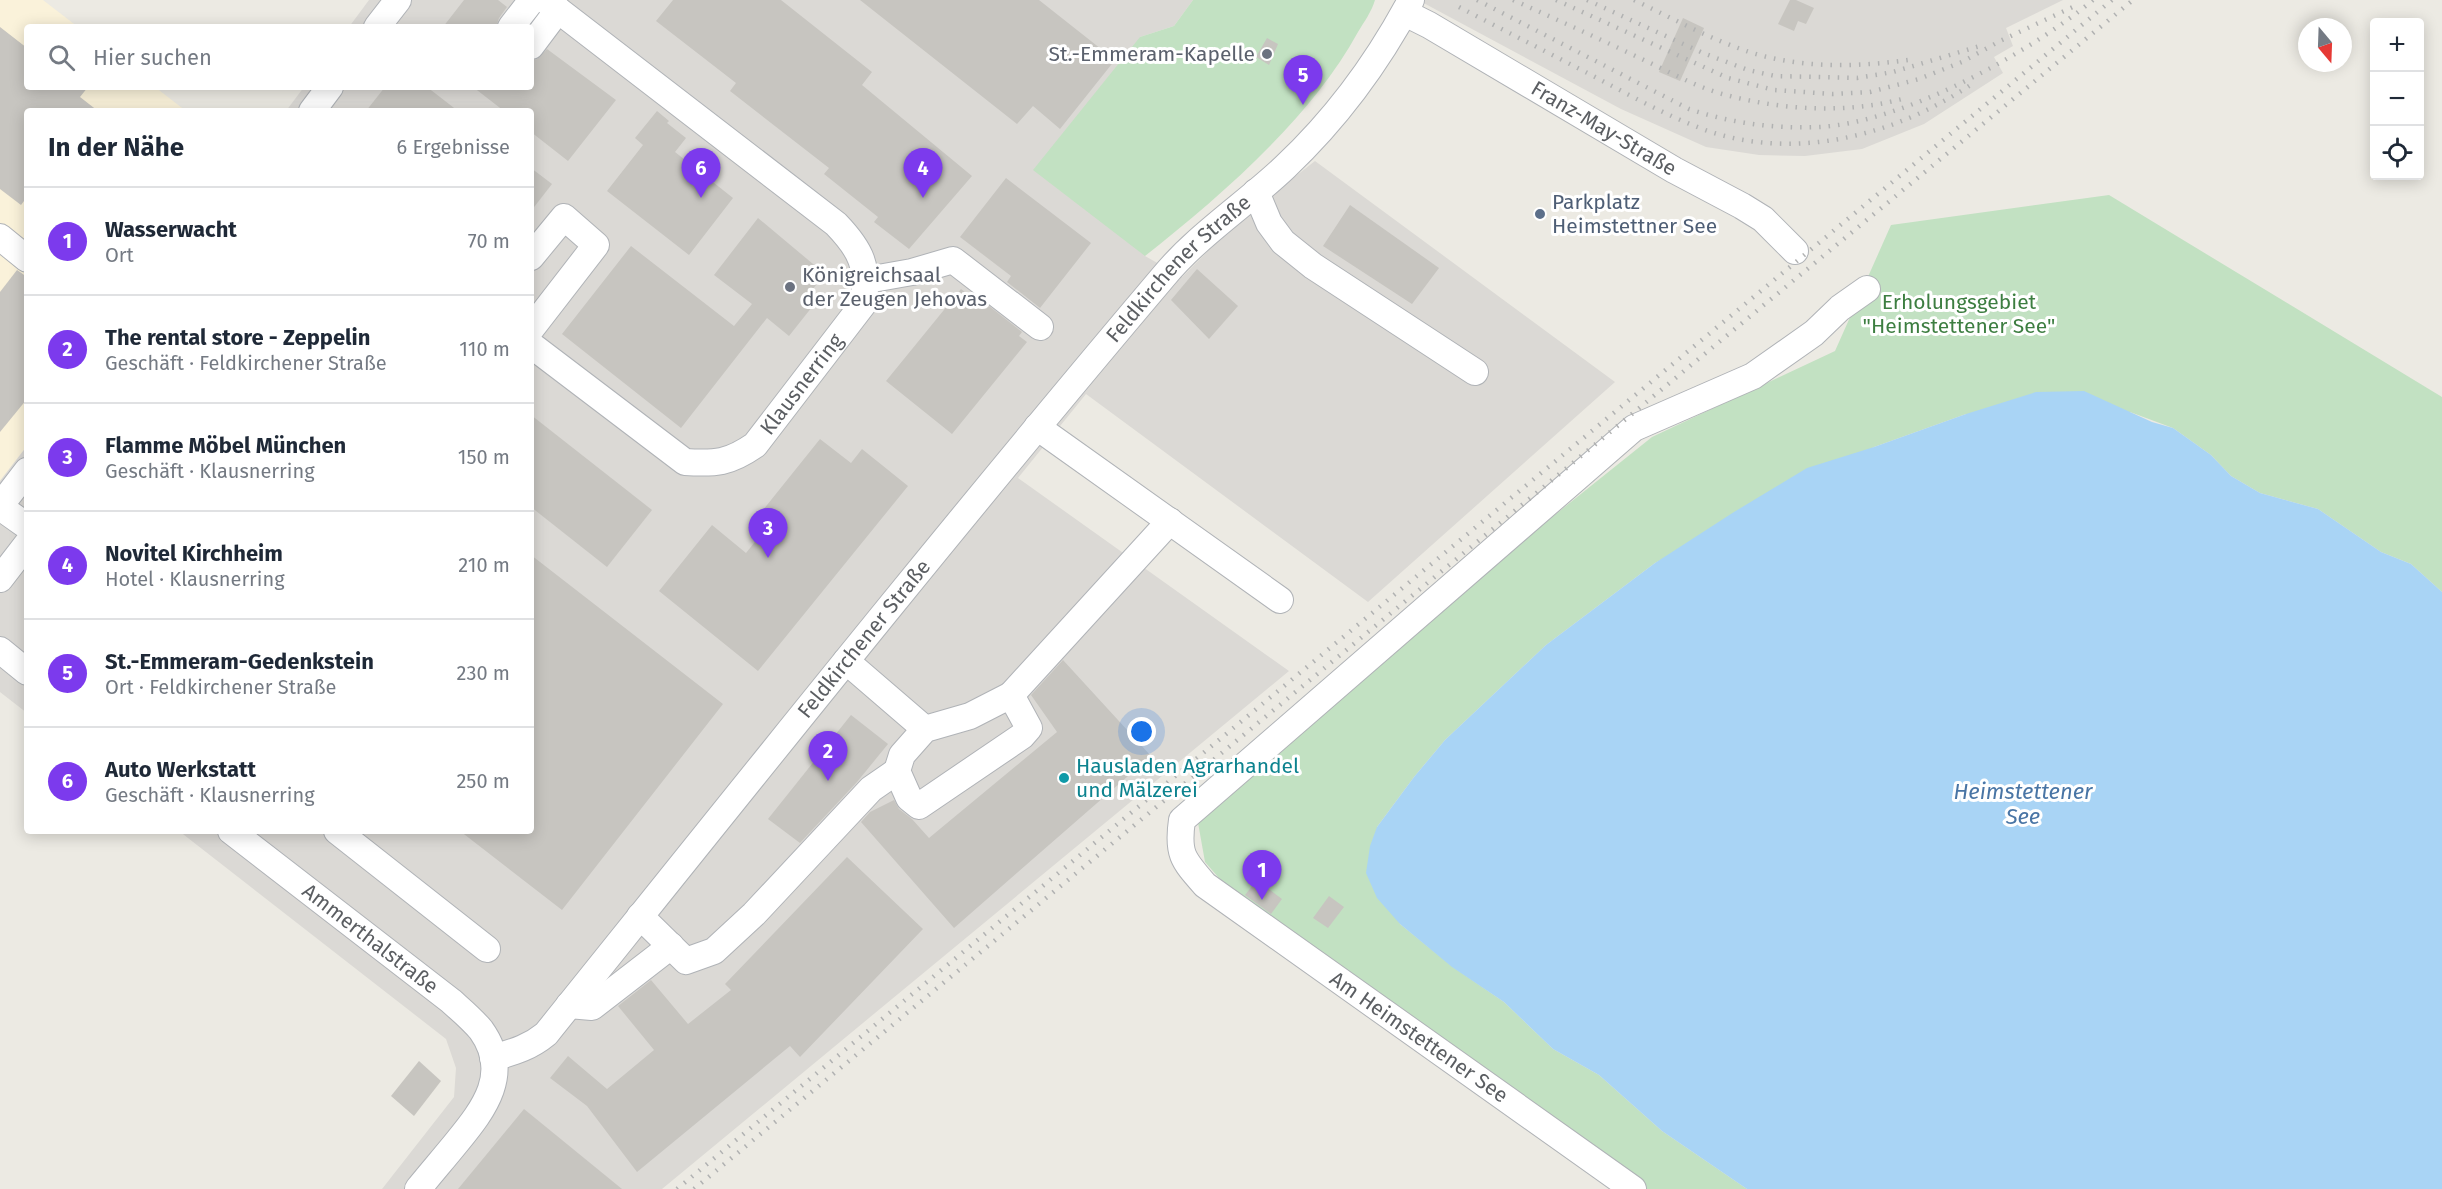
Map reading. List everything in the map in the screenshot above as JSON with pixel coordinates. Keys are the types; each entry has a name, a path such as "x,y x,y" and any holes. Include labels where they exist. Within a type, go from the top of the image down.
{"street":[{"path":"379,24 398,0"},
{"path":"513,24 532,0"},
{"path":"534,40 552,5 836,224 854,243 863,261 867,280 912,272 953,260 1040,327"},
{"name":"Feldkirchener Straße","path":"493,1058 533,1044 546,1034 846,661 1171,267 1285,167 1346,102 1408,6"},
{"name":"Franz-May-Straße","path":"1408,6 1441,32 1674,170 1763,219 1795,251"},
{"path":"314,108 328,90"},
{"path":"1256,192 1269,224 1283,242 1313,266 1475,372"},
{"path":"534,253 564,217 596,245 534,325"},
{"path":"0,237 24,257"},
{"name":"Klausnerring","path":"534,347 685,462 716,464 738,457 755,445 864,303 867,280"},
{"name":"Am Heimstettener See","path":"1633,1189 1205,885 1186,864 1179,843 1182,820 1634,428 1753,376 1814,333 1840,308 1867,289"},
{"path":"1037,427 1280,600"},
{"path":"24,475 0,506 24,524"},
{"path":"640,916 686,961 714,951 754,914 871,789 897,771 902,754 925,729 970,716 1011,695 1170,521"},
{"path":"0,579 24,548"},
{"path":"0,650 24,670"},
{"path":"846,661 925,729"},
{"path":"897,771 909,798 919,806 1022,736 1029,728 1011,695"},
{"name":"Ammerthalstraße","path":"235,834 451,1001 481,1030 493,1058"},
{"path":"341,834 487,949"},
{"path":"569,1005 592,1007 671,946"},
{"path":"418,1189 487,1102 494,1073 493,1058"}],"shaded area":[{"path":"0,0 43,0 74,24 24,24 24,90 159,90 182,108 24,108 24,450 0,481"},
{"path":"369,0 1193,0 1174,26 1140,37 1145,256 1182,277 1237,222 1315,161 1615,382 1368,602 1086,394 1018,478 1289,671 662,1189 382,1189 454,1097 456,1068 446,1039 183,834 534,834 534,108 288,108 302,90 534,90 534,24 351,24"},
{"path":"1418,0 2063,0 2006,28 2013,46 1994,57 2003,73 1924,124 1862,149 1805,156 1759,155 1706,147 1621,109"},
{"path":"24,450 24,711 0,692 0,481"}],"green space":[{"path":"1193,0 1375,0 1339,64 1290,125 1233,182 1145,256 1033,170 1140,37 1174,26"},
{"name":"Erholungsgebiet \"Heimstettener See\"","path":"2109,195 2442,397 2442,592 2411,564 2381,552 2318,509 2260,493 2231,476 2211,455 2173,428 2130,412 1966,414 1874,447 1655,563 1546,645 1445,740 1377,827 1400,924 1453,967 1504,1002 1553,1049 1599,1075 1662,1131 1747,1189 1642,1189 1239,901 1205,862 1197,817 1315,707 1652,437 1835,351 1891,225"}],"water":[{"name":"Heimstettener See","path":"2084,391 2152,422 2173,428 2211,455 2231,476 2260,493 2318,509 2381,552 2411,564 2442,592 2442,1189 1747,1189 1662,1131 1599,1075 1553,1049 1504,1002 1452,967 1400,924 1377,898 1366,873 1370,846 1377,827 1414,777 1445,740 1546,645 1655,563 1807,468 2036,392"}],"building":[{"path":"464,0 498,0 507,7 497,24 445,24"},
{"path":"673,0 781,0 872,72 862,85 972,176 909,249 874,222 878,217 824,174 829,168 730,91 736,83 656,21"},
{"path":"860,0 1039,0 1115,60 1060,129 1033,106 1017,124"},
{"path":"1790,0 1796,0 1814,8 1806,24 1798,21 1794,31 1778,24"},
{"path":"1683,18 1704,28 1680,81 1659,72"},
{"path":"0,27 24,46 24,90 86,90 80,97 94,108 24,108 24,201 21,205 0,189"},
{"name":"St.-Emmeram-Kapelle","path":"1267,38 1278,44 1269,65 1256,57"},
{"path":"547,49 616,100 568,161 534,134 534,108 500,108 477,90 534,90 534,60"},
{"path":"383,90 431,90 454,108 368,108"},
{"path":"657,111 669,121 667,123 686,138 675,152 733,198 689,255 607,191 643,145 635,138"},
{"path":"534,170 552,184 534,207"},
{"path":"1006,178 1091,243 1040,308 1007,282 1011,276 960,237"},
{"path":"1350,205 1439,268 1412,304 1323,246"},
{"path":"758,218 825,274 804,300 812,307 789,336 767,318 681,428 562,334 631,246 734,326 752,304 714,275"},
{"path":"1197,269 1238,306 1209,339 1171,300"},
{"path":"17,270 24,275 24,403 0,432 0,292"},
{"path":"961,289 986,309 989,306 1022,332 1019,336 1027,342 952,434 886,381"},
{"path":"534,417 652,510 607,567 534,509"},
{"path":"820,439 851,463 862,449 908,486 758,671 659,591 712,525 746,553 770,523 759,515"},
{"path":"534,557 723,704 562,910 464,834 534,834"},
{"name":"Hausladen Agrarhandel und Mälzerei","path":"1063,660 1151,756 954,928 861,822 870,812 894,800 899,809 912,819 929,838 1057,732 1031,695"},
{"path":"851,715 888,744 857,782 800,843 768,819"},
{"path":"847,857 923,929 800,1057 790,1046 637,1172 587,1106 550,1078 568,1056 607,1089 654,1050 618,1006 651,980 688,1024 731,990 725,984"},
{"path":"1257,880 1282,899 1271,914 1245,895"},
{"path":"1329,896 1344,907 1328,928 1313,918"},
{"path":"419,1061 441,1081 414,1116 391,1096"},
{"path":"524,1109 622,1189 458,1189"}],"railway":[{"path":"1477,0 1689,109 1753,124 1786,127 1819,127 1852,123 1926,99 1964,82 2035,42 2093,0"},
{"path":"1513,0 1695,84 1726,95 1770,104 1814,108 1858,107 1902,99"},
{"path":"1556,0 1728,78 1774,90 1833,94 1870,92 1919,79 1962,62 2000,41 2077,5"},
{"path":"1587,0 1703,53 1748,70 1775,76 1857,78 1893,72 1980,46"},
{"path":"1634,0 1725,43 1781,60 1847,65 1914,59"},
{"path":"677,1189 2112,0"},
{"path":"694,1189 2133,0"},
{"path":"1459,7 1665,113 1708,131 1742,140 1811,143 1845,138 1911,117 1972,84"}],"place":[{"name":"St.-Emmeram-Kapelle","path":"1267,54"},
{"name":"St.-Emmeram-Gedenkstein","path":"1303,105"},
{"name":"Auto Werkstatt","path":"701,198"},
{"name":"Novitel Kirchheim","path":"923,198"},
{"name":"Parkplatz Heimstettner See","path":"1540,214"},
{"name":"Königreichsaal der Zeugen Jehovas","path":"790,287"},
{"name":"Flamme Möbel München","path":"768,558"},
{"name":"Hausladen Agrarhandel und Mälzerei","path":"1064,778"},
{"name":"The rental store - Zeppelin","path":"828,781"},
{"name":"Wasserwacht","path":"1262,900"}]}
